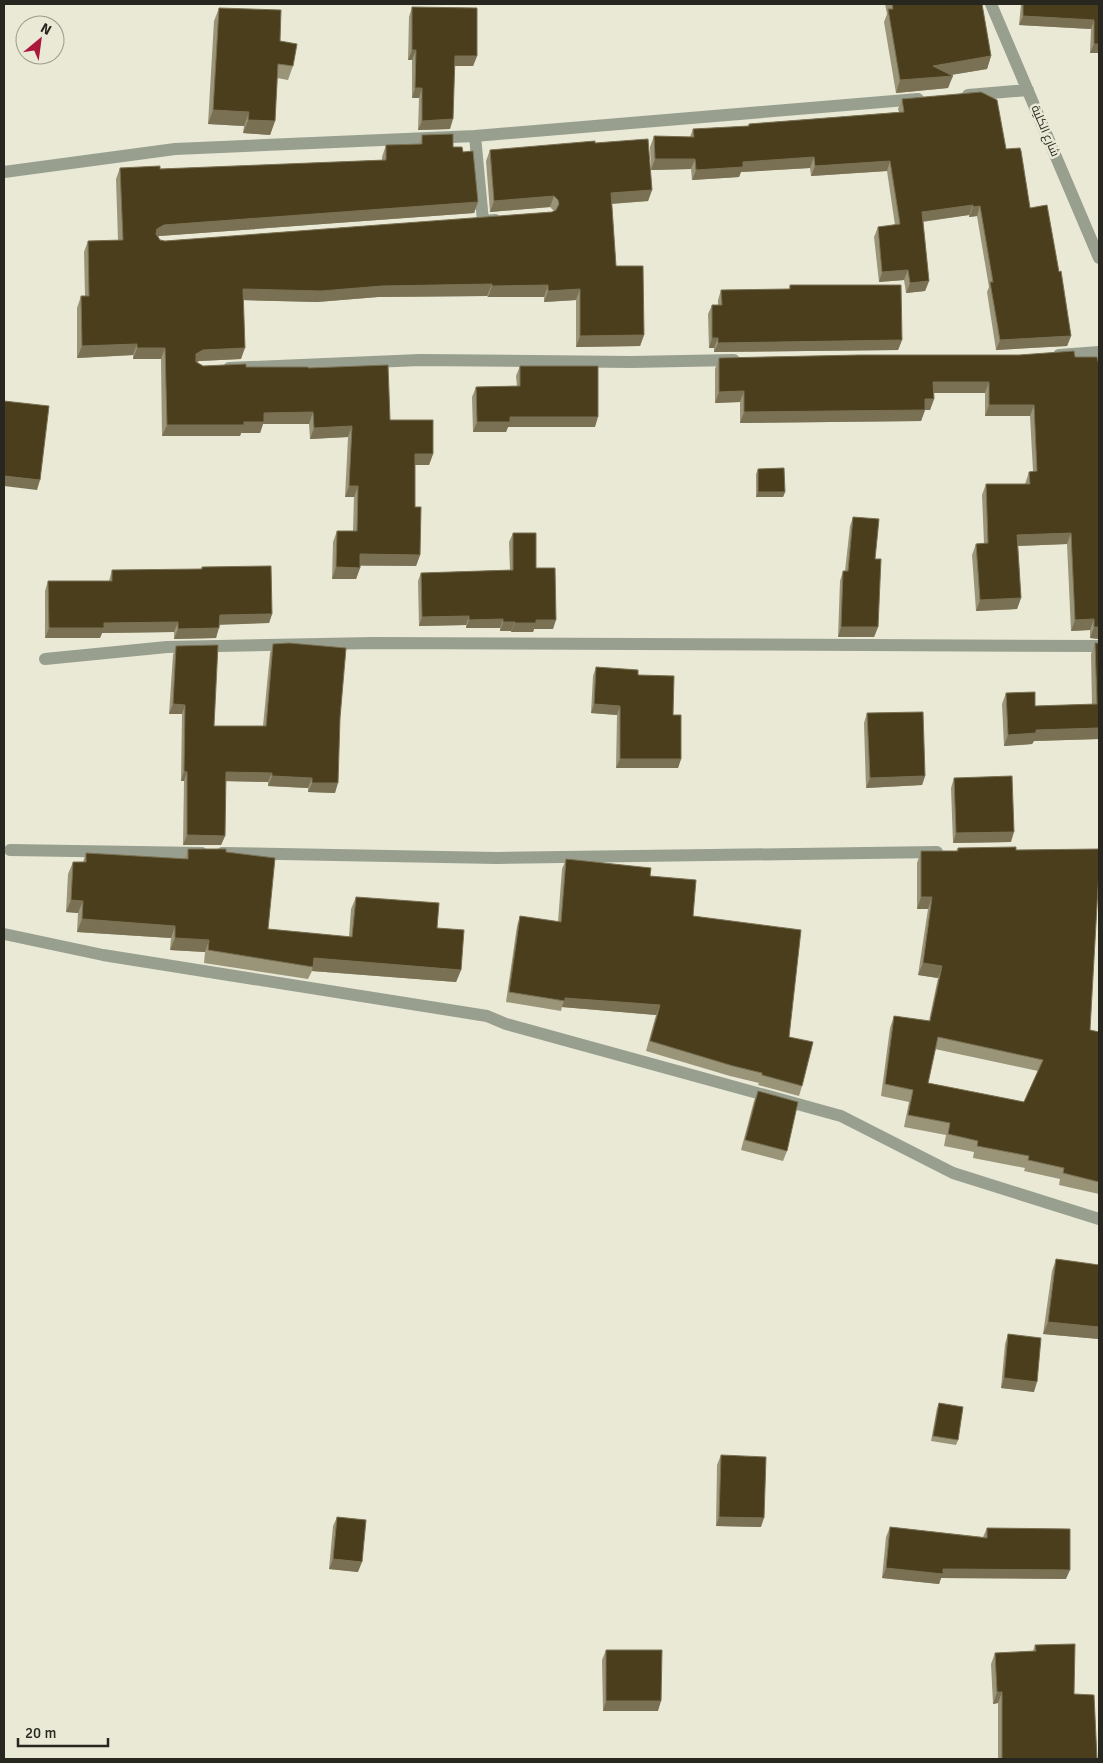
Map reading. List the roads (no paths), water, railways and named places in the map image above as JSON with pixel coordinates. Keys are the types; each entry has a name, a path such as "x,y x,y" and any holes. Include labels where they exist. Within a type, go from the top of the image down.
{"street":[{"name":"شارع الكلية","path":"991,4 1099,258"},
{"path":"959,96 1028,90"},
{"path":"4,172 175,149 475,136 929,98"},
{"path":"475,136 478,221 510,219"},
{"path":"1043,356 1099,352"},
{"path":"218,368 420,360 631,362 748,360"},
{"path":"45,659 167,647 373,643 1099,646"},
{"path":"10,850 497,858 951,852"},
{"path":"4,934 113,956 487,1016 506,1024 841,1116 953,1172 1099,1219"}]}
